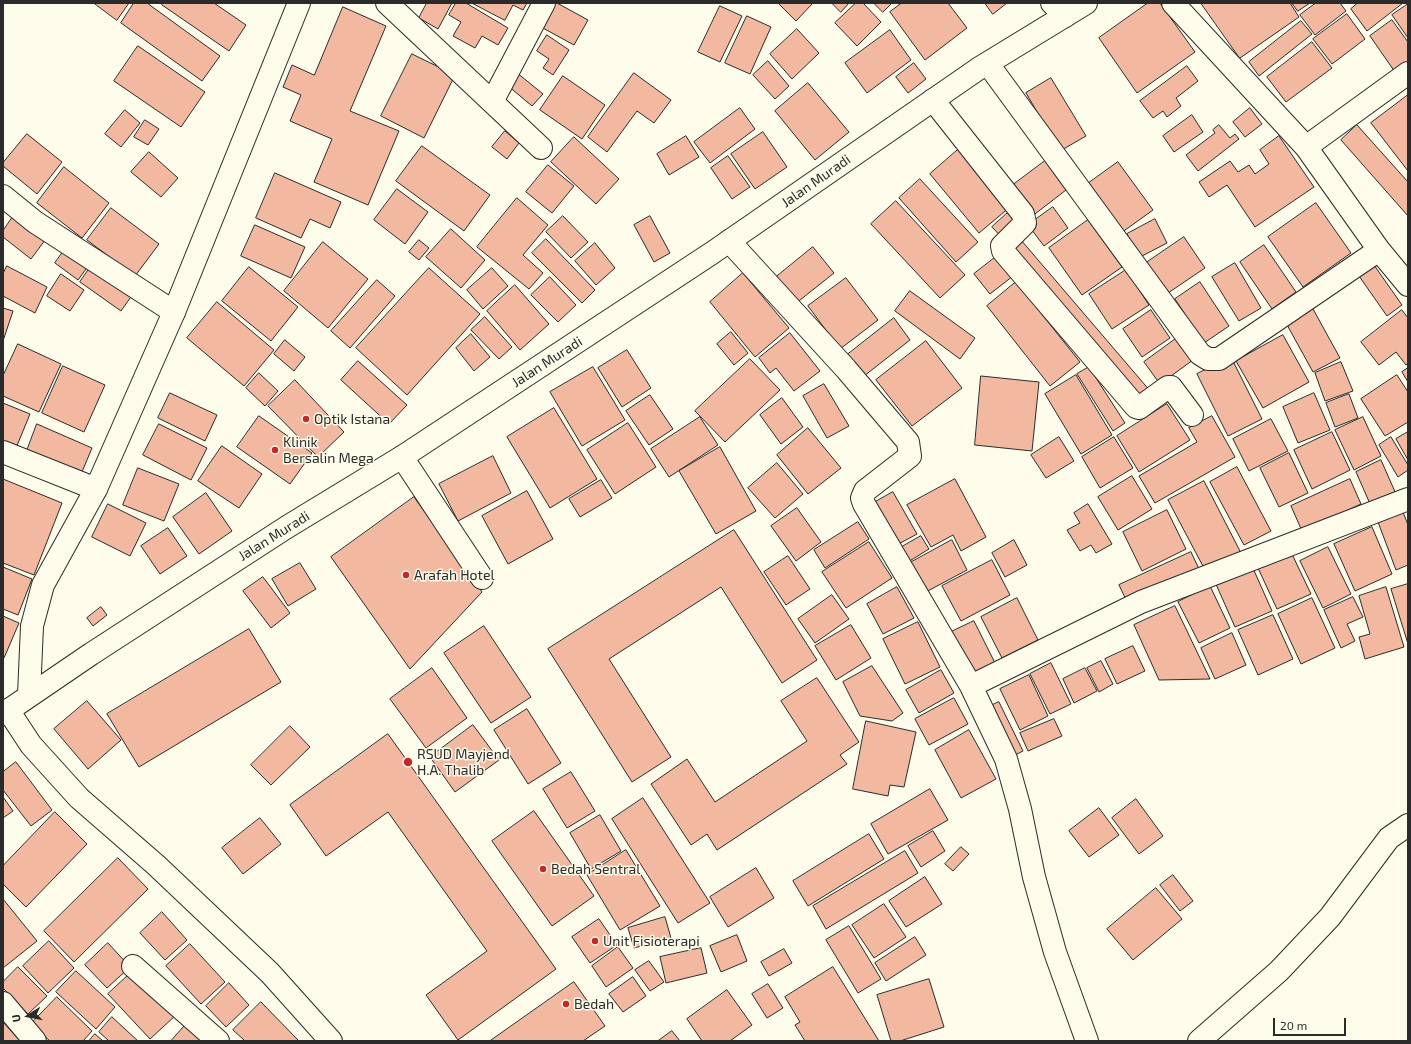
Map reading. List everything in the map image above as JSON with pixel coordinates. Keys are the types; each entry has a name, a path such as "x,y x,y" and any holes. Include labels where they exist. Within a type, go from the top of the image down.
{"main road":[{"path":"29,695 32,626 43,585 96,489 174,312 299,3"},
{"path":"387,3 541,148"},
{"path":"492,102 544,3"},
{"name":"Jalan Muradi","path":"5,710 287,527 402,457 729,241 933,100 988,64 1058,10 1086,3"},
{"path":"1173,3 1306,147 1378,250 1408,285"},
{"path":"988,64 1200,354 1208,359 1219,359 1378,250"},
{"path":"1306,147 1408,73"},
{"path":"933,100 1023,214 1025,223 1002,246 1003,251 1136,407 1139,408 1168,387 1171,387 1192,414"},
{"path":"3,196 35,222 174,312"},
{"path":"729,241 846,370 908,442 910,456 865,491 862,498 864,504 971,686 1008,766 1020,809 1034,877 1054,952 1087,1041"},
{"path":"3,452 96,489"},
{"path":"402,457 482,578"},
{"path":"971,686 1141,602 1408,499"},
{"path":"5,710 31,745 79,798 156,866 270,973 331,1041"},
{"path":"1199,1041 1279,971 1330,917 1390,838 1408,825"},
{"path":"133,966 218,1041"},
{"path":"3,1003 35,1041"}],"building":[{"path":"94,3 129,3 117,20"},
{"path":"134,3 147,3 220,56 202,81 121,23"},
{"path":"163,3 214,3 246,25 229,51 162,5"},
{"path":"427,3 452,3 438,29 419,18"},
{"path":"456,3 466,3 508,28 498,45 482,36 475,48 453,36 461,22 449,15"},
{"path":"472,3 527,3 523,10 513,5 505,20"},
{"path":"554,3 557,3 588,20 574,45 541,27"},
{"path":"813,3 796,21 779,4"},
{"path":"832,3 849,3 841,12"},
{"path":"856,3 863,3 881,22 857,46 835,23"},
{"path":"874,3 892,3 883,12"},
{"path":"902,3 948,3 967,28 925,60 890,12"},
{"path":"985,3 1007,3 993,14"},
{"path":"1148,3 1160,3 1195,52 1137,93 1099,38"},
{"path":"1201,3 1290,3 1299,17 1240,58"},
{"path":"1292,3 1310,3 1298,11"},
{"path":"1316,3 1340,3 1346,11 1315,35 1300,15"},
{"path":"1358,3 1403,3 1367,31 1351,9"},
{"path":"1408,4 1408,38 1392,15"},
{"path":"720,6 742,16 720,62 698,52"},
{"path":"343,7 386,26 350,111 399,131 368,205 314,182 332,139 290,121 301,95 283,87 292,65 314,75"},
{"path":"1347,14 1365,39 1332,64 1313,39"},
{"path":"747,16 771,27 750,74 725,63"},
{"path":"1392,20 1408,42 1408,67 1397,75 1370,36"},
{"path":"1301,21 1312,34 1259,76 1249,62"},
{"path":"797,29 819,53 792,79 770,54"},
{"path":"890,30 911,60 867,93 845,63"},
{"path":"547,35 569,50 553,75 543,68 549,59 537,51"},
{"path":"1312,42 1332,68 1286,102 1267,77"},
{"path":"138,46 205,92 181,127 114,81"},
{"path":"412,54 455,75 424,138 381,116"},
{"path":"768,61 789,86 775,99 753,75"},
{"path":"914,63 926,79 908,93 896,77"},
{"path":"1187,66 1198,81 1176,98 1181,106 1167,117 1163,111 1153,118 1140,101"},
{"path":"516,72 543,94 532,106 507,85"},
{"path":"634,73 671,100 654,123 637,111 607,152 588,137"},
{"path":"563,76 605,105 582,139 540,110"},
{"path":"1051,78 1086,136 1060,151 1026,93"},
{"path":"808,83 849,132 815,160 775,111"},
{"path":"1408,95 1408,171 1371,123"},
{"path":"740,108 755,129 710,163 694,142"},
{"path":"1250,108 1262,124 1245,137 1233,122"},
{"path":"125,110 140,123 121,147 105,134"},
{"path":"1192,115 1203,132 1174,152 1163,136"},
{"path":"145,120 159,129 148,145 134,137"},
{"path":"1219,125 1230,138 1235,134 1239,139 1198,171 1186,155 1215,133 1213,130"},
{"path":"1357,125 1408,182 1408,216 1341,140"},
{"path":"505,131 519,143 507,159 492,147"},
{"path":"763,132 787,167 755,189 731,154"},
{"path":"27,134 62,162 37,194 3,166 3,163"},
{"path":"686,136 699,157 669,175 657,154"},
{"path":"1279,136 1314,187 1255,227 1227,185 1209,197 1199,182 1230,161 1238,172 1249,165 1255,174 1269,164 1260,150"},
{"path":"574,137 619,179 596,204 551,162"},
{"path":"422,146 490,195 464,231 396,181"},
{"path":"960,148 1010,207 979,233 930,174"},
{"path":"149,152 178,178 161,197 131,172"},
{"path":"728,156 750,187 732,199 711,168"},
{"path":"1045,161 1066,190 1031,217 1009,188"},
{"path":"1118,162 1153,210 1121,233 1086,185"},
{"path":"548,165 574,186 552,213 526,192"},
{"path":"64,167 109,203 82,238 37,203"},
{"path":"275,173 341,202 330,228 310,219 301,238 256,218"},
{"path":"920,179 978,242 956,262 899,198"},
{"path":"397,189 428,212 405,244 374,220"},
{"path":"517,198 548,225 523,255 543,273 529,289 477,247"},
{"path":"896,201 965,275 940,298 871,224"},
{"path":"1316,203 1351,253 1303,287 1268,237"},
{"path":"1053,207 1068,228 1044,246 1028,225"},
{"path":"111,208 159,244 135,276 87,240"},
{"path":"1012,209 1024,222 1004,240 992,227"},
{"path":"16,212 48,236 31,259 3,237 3,231"},
{"path":"563,216 588,242 571,258 546,232"},
{"path":"650,216 670,253 654,262 634,225"},
{"path":"1155,219 1167,243 1140,257 1127,234"},
{"path":"1088,220 1122,267 1082,295 1049,248"},
{"path":"255,225 305,247 291,278 241,256"},
{"path":"451,229 485,260 461,288 426,257"},
{"path":"1184,237 1205,268 1168,293 1146,263"},
{"path":"546,239 595,290 582,303 532,253"},
{"path":"419,240 429,248 419,260 409,252"},
{"path":"1021,240 1151,392 1138,404 1008,251"},
{"path":"323,242 368,279 328,328 284,291"},
{"path":"595,243 615,268 596,285 575,261"},
{"path":"68,245 91,262 78,280 55,263"},
{"path":"1264,245 1296,292 1272,309 1240,262"},
{"path":"813,247 834,273 795,304 775,278"},
{"path":"997,256 1013,276 990,294 974,274"},
{"path":"94,262 135,291 121,311 80,282"},
{"path":"1235,263 1261,308 1239,321 1212,277"},
{"path":"1374,265 1402,305 1387,316 1359,276"},
{"path":"7,266 47,287 35,313 3,296 3,274"},
{"path":"249,267 298,307 271,341 222,301"},
{"path":"429,268 480,314 407,395 356,348"},
{"path":"492,268 508,286 483,309 467,290"},
{"path":"1126,270 1149,305 1112,329 1089,294"},
{"path":"743,273 789,328 755,357 710,302"},
{"path":"61,274 84,290 70,311 47,296"},
{"path":"550,277 576,305 558,322 531,295"},
{"path":"846,278 878,320 840,349 808,306"},
{"path":"377,280 395,296 350,348 331,331"},
{"path":"1016,282 1080,362 1050,386 987,306"},
{"path":"1200,282 1229,326 1204,343 1175,299"},
{"path":"515,285 549,324 520,350 487,311"},
{"path":"910,291 975,338 960,359 895,311"},
{"path":"217,302 274,350 244,386 187,338"},
{"path":"3,308 13,311 3,341"},
{"path":"1313,309 1340,358 1313,372 1286,323"},
{"path":"1151,310 1170,338 1142,357 1123,329"},
{"path":"1402,310 1408,318 1408,363 1406,365 1396,352 1379,365 1361,342"},
{"path":"485,317 512,347 499,359 471,330"},
{"path":"894,318 910,340 864,376 847,355"},
{"path":"731,332 748,353 734,365 717,344"},
{"path":"790,333 820,371 794,391 776,368 770,373 759,358"},
{"path":"471,334 490,357 474,371 456,348"},
{"path":"1283,335 1309,382 1263,408 1236,361"},
{"path":"1177,338 1193,360 1160,384 1144,362"},
{"path":"285,340 305,357 294,371 274,354"},
{"path":"926,341 962,388 912,426 876,380"},
{"path":"18,344 61,364 39,412 3,396 3,376"},
{"path":"627,350 651,388 622,407 598,368"},
{"path":"1231,357 1262,419 1228,436 1197,374"},
{"path":"750,359 780,390 725,442 695,411"},
{"path":"358,361 407,405 389,424 341,380"},
{"path":"1341,362 1353,391 1325,401 1315,373"},
{"path":"63,366 105,385 84,432 42,413"},
{"path":"593,367 625,420 582,446 550,392"},
{"path":"1089,367 1125,423 1113,431 1077,374"},
{"path":"1408,368 1408,382 1402,372"},
{"path":"259,373 278,391 265,406 246,388"},
{"path":"1076,375 1112,435 1081,454 1045,394"},
{"path":"1397,375 1408,392 1408,422 1385,436 1361,399"},
{"path":"981,376 1039,382 1032,451 975,445"},
{"name":"Optik Istana","path":"295,380 344,432 318,457 268,406"},
{"path":"824,384 849,426 827,438 803,396"},
{"path":"170,393 217,415 205,441 158,418"},
{"path":"1314,393 1330,430 1298,443 1283,407"},
{"path":"1349,394 1358,418 1335,427 1326,403"},
{"path":"650,395 673,429 649,445 626,411"},
{"path":"782,398 803,427 781,444 760,415"},
{"path":"3,403 30,414 16,448 3,443"},
{"path":"1167,404 1190,440 1139,472 1117,436"},
{"path":"554,408 597,479 550,508 507,437"},
{"name":"Klinik Bersalin Mega","path":"259,416 312,453 290,484 237,447"},
{"path":"1212,416 1235,457 1155,503 1139,476 1197,442 1189,428"},
{"path":"700,417 718,445 669,477 651,449"},
{"path":"1363,417 1381,456 1354,470 1335,430"},
{"path":"1271,419 1288,451 1249,471 1233,439"},
{"path":"628,423 656,467 615,494 587,450"},
{"path":"37,424 92,448 79,479 25,456"},
{"path":"159,424 207,448 191,480 143,455"},
{"path":"808,428 841,468 808,494 777,455"},
{"path":"1332,432 1350,470 1312,489 1294,450"},
{"path":"1408,432 1408,460 1396,439"},
{"path":"1059,437 1074,461 1046,478 1031,455"},
{"path":"1114,437 1133,468 1100,488 1082,457"},
{"path":"1391,437 1408,465 1408,470 1398,477 1379,445"},
{"path":"222,446 262,474 239,508 198,481"},
{"path":"720,447 756,511 716,534 679,471"},
{"path":"1289,453 1308,493 1279,507 1260,468"},
{"path":"493,456 511,493 458,521 439,484"},
{"path":"1381,460 1396,494 1371,506 1356,472"},
{"path":"777,463 803,494 775,518 748,488"},
{"path":"1237,467 1271,531 1244,545 1210,482"},
{"path":"138,468 179,484 164,521 123,505"},
{"path":"1132,476 1152,509 1118,530 1098,497"},
{"path":"3,479 62,503 34,575 3,563"},
{"path":"955,479 986,537 961,551 953,535 931,547 907,505"},
{"path":"1350,479 1361,504 1302,531 1291,506"},
{"path":"601,480 612,498 580,517 569,499"},
{"path":"1204,481 1241,553 1206,572 1168,500"},
{"path":"527,491 553,539 508,564 482,516"},
{"path":"893,492 917,534 893,547 870,505"},
{"path":"206,493 232,531 199,554 173,517"},
{"name":"Arafah Hotel","path":"414,497 482,592 410,669 331,557"},
{"path":"108,504 146,523 130,556 92,537"},
{"path":"1088,504 1112,544 1096,553 1091,545 1080,551 1067,530 1080,523 1074,513"},
{"path":"797,508 821,542 796,561 771,526"},
{"path":"1167,510 1186,549 1142,571 1123,532"},
{"path":"1403,512 1408,525 1408,565 1396,570 1378,522"},
{"path":"858,522 869,539 825,568 814,550"},
{"path":"1372,527 1392,574 1355,591 1334,544"},
{"path":"168,528 187,556 160,574 141,546"},
{"path":"734,530 817,660 782,683 721,587 609,659 671,757 632,782 548,649"},
{"path":"921,536 929,549 908,562 900,548"},
{"path":"952,540 967,570 924,593 908,564"},
{"path":"1014,540 1027,565 1005,577 992,553"},
{"path":"869,542 892,578 846,608 822,572"},
{"path":"1328,547 1351,594 1323,608 1300,561"},
{"path":"1191,552 1200,571 1128,604 1119,585"},
{"path":"1291,552 1311,594 1277,609 1258,568"},
{"path":"788,556 810,589 786,605 764,572"},
{"path":"992,560 1010,595 961,621 942,586"},
{"path":"300,563 316,589 288,606 272,579"},
{"path":"1252,566 1272,611 1235,627 1215,582"},
{"path":"3,567 32,579 18,615 3,609"},
{"path":"263,577 290,613 271,628 243,591"},
{"path":"1408,584 1408,644 1391,589"},
{"path":"1210,586 1230,628 1199,643 1178,602"},
{"path":"897,587 914,618 883,634 867,604"},
{"path":"1386,587 1404,647 1365,659 1359,637 1370,634 1359,596"},
{"path":"832,595 849,619 815,643 798,619"},
{"path":"1353,597 1363,617 1347,624 1355,641 1341,648 1324,610"},
{"path":"1017,598 1038,640 1002,658 981,617"},
{"path":"1312,598 1335,648 1301,664 1278,614"},
{"path":"1175,606 1210,679 1159,680 1134,625"},
{"path":"101,607 107,615 93,626 87,618"},
{"path":"1273,615 1293,659 1258,675 1238,630"},
{"path":"3,616 19,623 4,658 3,657"},
{"path":"974,621 996,665 971,678 949,633"},
{"path":"918,622 940,667 905,684 883,639"},
{"path":"851,625 871,658 836,680 815,646"},
{"path":"484,626 531,697 491,723 444,653"},
{"path":"249,629 281,682 139,767 107,714"},
{"path":"1232,633 1246,665 1215,679 1201,648"},
{"path":"1133,646 1145,671 1117,684 1105,659"},
{"path":"1101,661 1113,684 1099,692 1087,668"},
{"path":"1051,663 1071,704 1050,714 1030,674"},
{"path":"872,666 903,713 892,721 860,716 843,682"},
{"path":"432,668 467,718 426,748 390,699"},
{"path":"1085,668 1097,691 1074,703 1063,679"},
{"path":"941,670 954,693 919,713 906,690"},
{"path":"1029,675 1048,716 1020,730 1000,689"},
{"path":"817,678 859,742 840,755 847,764 717,850 707,834 691,845 651,784 687,759 715,802 807,741 781,701"},
{"path":"954,698 968,724 929,745 915,719"},
{"path":"87,701 121,740 88,769 54,729"},
{"path":"999,702 1023,751 1009,758 984,709"},
{"path":"527,709 561,763 528,784 494,730"},
{"path":"1054,719 1062,736 1028,751 1020,733"},
{"path":"866,721 916,732 904,787 890,785 888,796 853,789"},
{"path":"473,725 499,760 455,792 430,757"},
{"path":"290,726 310,747 271,785 251,765"},
{"path":"969,730 996,779 961,798 935,750"},
{"path":"388,734 556,969 458,1040 426,995 487,951 388,812 326,856 290,805"},
{"path":"16,762 52,810 31,826 3,790 3,772"},
{"path":"571,772 595,811 567,828 543,789"},
{"path":"930,789 948,820 888,854 871,824"},
{"path":"3,797 13,811 3,818"},
{"path":"643,798 710,903 678,923 612,819"},
{"path":"1136,799 1163,836 1139,854 1112,818"},
{"path":"1099,808 1119,835 1089,857 1069,831"},
{"name":"Bedah Sentral","path":"534,811 594,896 552,926 492,841"},
{"path":"55,812 87,844 26,907 3,884 3,866"},
{"path":"600,815 621,851 591,869 570,833"},
{"path":"260,818 281,844 243,874 222,848"},
{"path":"933,831 945,851 921,867 908,846"},
{"path":"869,834 884,859 808,906 793,881"},
{"path":"961,847 969,854 953,871 945,864"},
{"path":"626,850 660,906 620,930 587,875"},
{"path":"905,851 918,873 826,929 813,906"},
{"path":"118,858 148,889 74,962 44,931"},
{"path":"756,868 774,898 728,927 710,897"},
{"path":"1173,875 1193,901 1180,911 1160,885"},
{"path":"925,877 942,904 906,927 889,901"},
{"path":"1156,888 1182,919 1133,960 1107,929"},
{"path":"3,899 37,941 3,968"},
{"path":"884,904 906,937 874,958 852,925"},
{"path":"162,912 187,940 165,960 140,933"},
{"path":"665,917 671,938 634,948 628,928"},
{"name":"Unit Fisioterapi","path":"599,919 617,945 590,963 572,937"},
{"path":"849,926 881,979 858,993 826,940"},
{"path":"737,935 747,961 721,972 710,946"},
{"path":"915,937 926,955 886,981 875,963"},
{"path":"49,941 74,968 48,993 23,966"},
{"path":"108,943 130,967 107,988 85,965"},
{"path":"190,944 225,982 201,1004 166,966"},
{"path":"618,947 633,968 606,987 592,966"},
{"path":"701,948 707,973 666,983 660,957"},
{"path":"784,949 792,963 769,976 761,962"},
{"path":"649,961 664,982 650,991 635,970"},
{"path":"18,967 47,996 28,1014 3,988 3,982"},
{"path":"833,967 879,1041 805,1041 795,1025 800,1022 785,997"},
{"path":"134,970 176,1015 150,1039 108,994"},
{"path":"76,971 115,1007 96,1029 56,992"},
{"path":"633,977 646,996 623,1012 609,994"},
{"path":"929,979 944,1027 900,1041 891,1041 877,995"},
{"name":"Bedah","path":"574,982 605,1026 583,1041 490,1041"},
{"path":"229,983 249,1005 226,1027 206,1006"},
{"path":"768,984 783,1008 767,1018 752,994"},
{"path":"727,990 752,1025 730,1041 702,1041 687,1019"},
{"path":"57,997 92,1031 83,1041 50,1041 31,1024"},
{"path":"261,1002 298,1040 245,1041 233,1030"},
{"path":"112,1017 138,1041 109,1041 99,1032"},
{"path":"189,1021 211,1041 171,1041"},
{"path":"3,1022 20,1041 3,1041"},
{"path":"672,1031 680,1041 658,1041"},
{"path":"95,1034 103,1041 89,1041"}],"place":[{"name":"Optik Istana","path":"306,419"},
{"name":"Klinik Bersalin Mega","path":"275,450"},
{"name":"Arafah Hotel","path":"406,575"},
{"name":"RSUD Mayjend H.A. Thalib","path":"408,762"},
{"name":"Bedah Sentral","path":"543,869"},
{"name":"Unit Fisioterapi","path":"595,941"},
{"name":"Bedah","path":"566,1004"}]}
